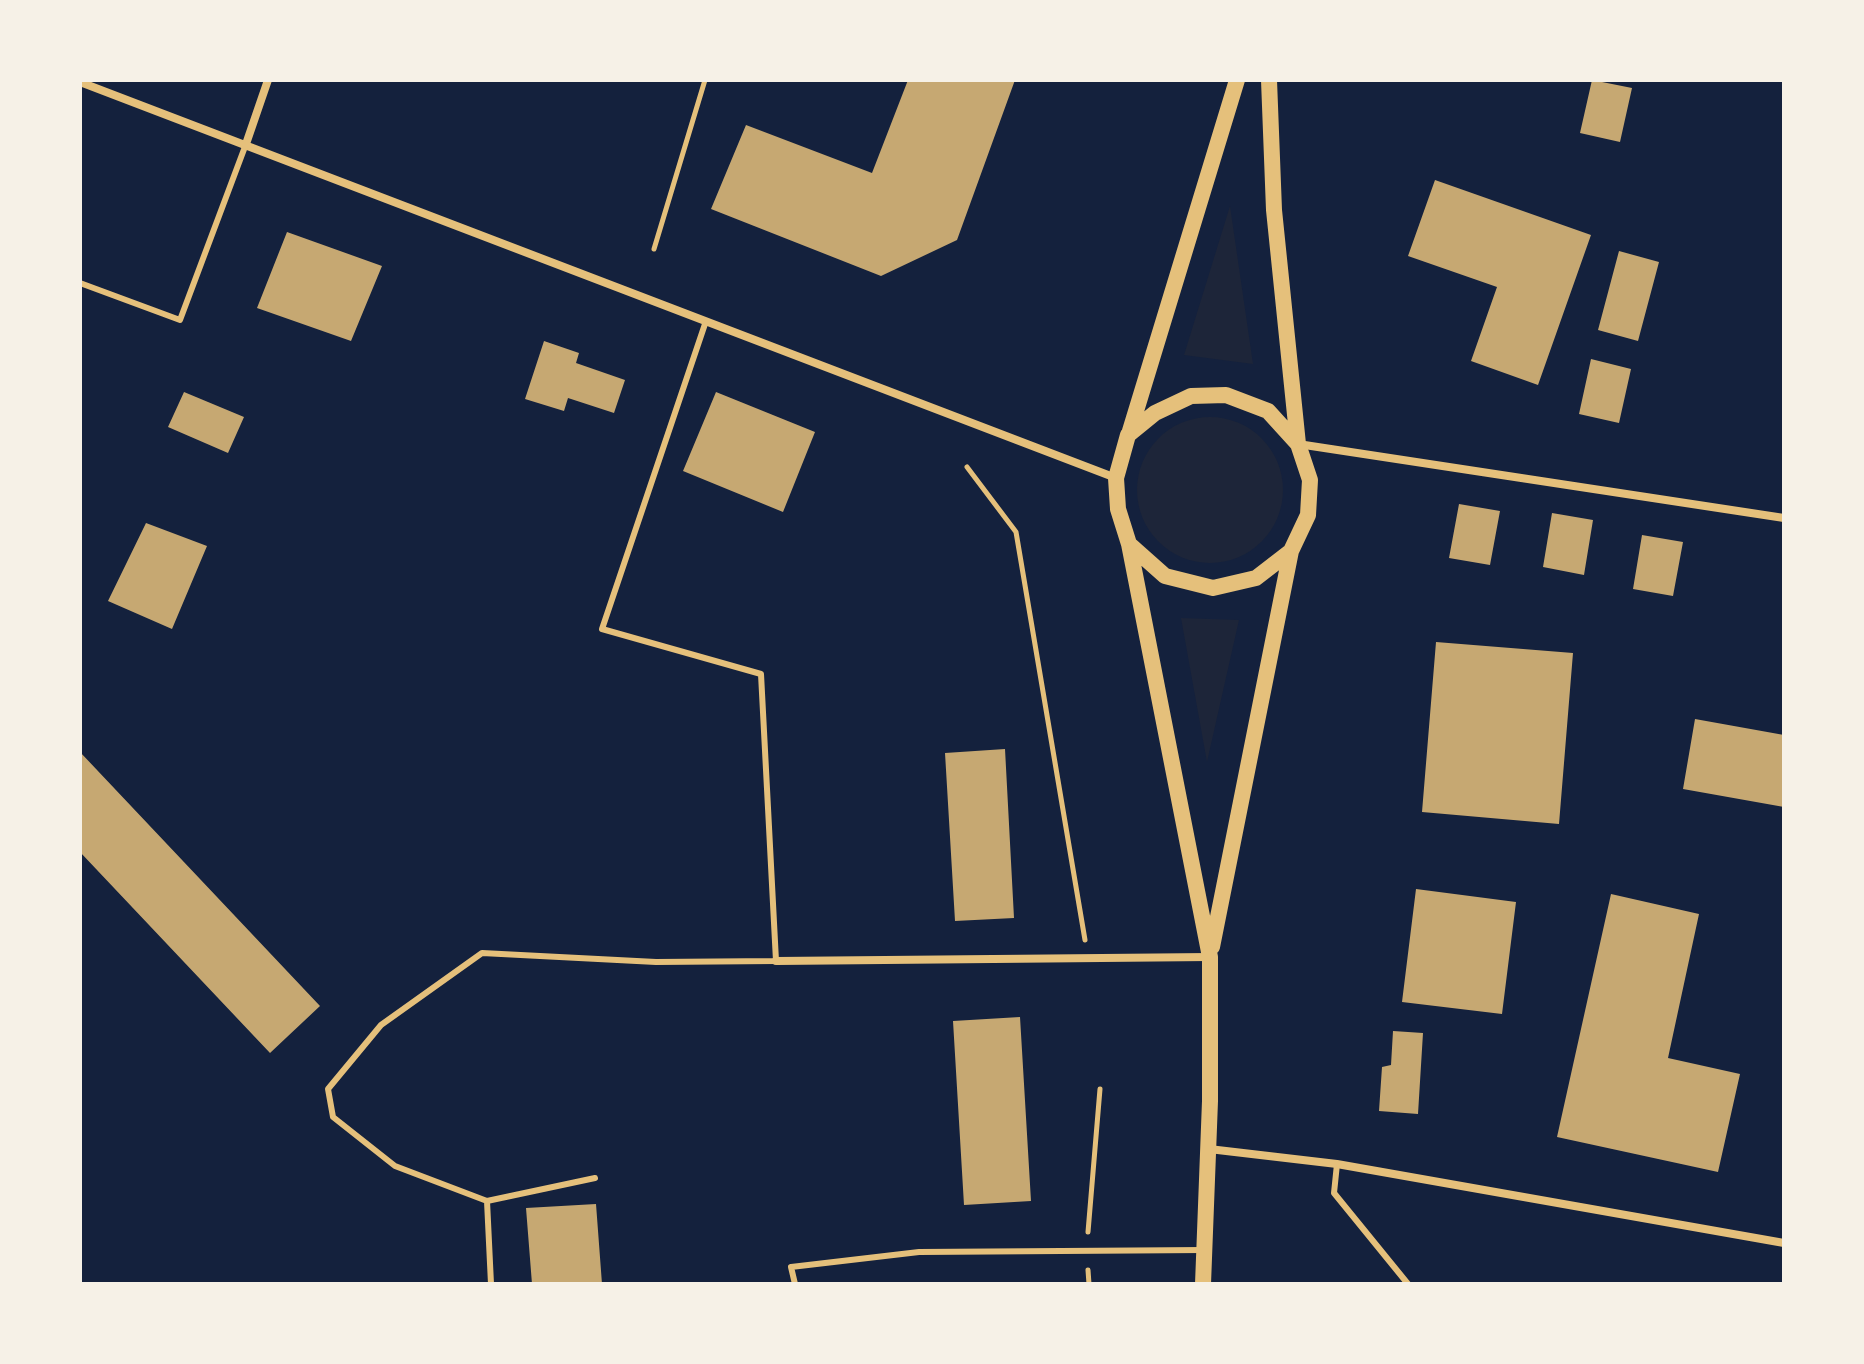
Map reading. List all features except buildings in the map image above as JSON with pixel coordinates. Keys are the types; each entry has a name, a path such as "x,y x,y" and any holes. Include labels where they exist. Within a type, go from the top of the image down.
{"main road":[{"path":"1210,957 1129,544 1118,509 1116,478 1237,80"},
{"path":"1203,1284 1210,957 1291,551 1308,515 1310,480 1298,444 1274,210 1269,80"},
{"path":"1128,435 1155,413 1191,396 1226,395 1268,411 1298,444"},
{"path":"1129,544 1165,576 1213,588 1256,578 1291,551"}],"street":[{"path":"246,144 268,80"},
{"path":"80,82 1116,478"},
{"path":"1298,444 1784,518"},
{"path":"776,961 1210,957"},
{"path":"1208,1149 1337,1164 1784,1243"}],"lane":[{"path":"80,283 180,320 246,144"},
{"path":"595,1178 487,1201 395,1166 333,1117 328,1089 381,1025 482,953 656,962 776,961 761,674 602,629 706,320"},
{"path":"1337,1164 1334,1193 1408,1284"},
{"path":"487,1201 491,1284"},
{"path":"795,1284 791,1267 919,1252 1204,1250"}],"path":[{"path":"654,249 705,80"},
{"path":"967,467 1016,532 1088,959"},
{"path":"1089,1284 1087,1249 1100,1089"}],"shaded area":[{"path":"1230,206 1253,364 1184,355"},
{"path":"1210,417 1238,423 1262,438 1277,462 1283,490 1277,518 1262,542 1238,557 1210,563 1182,557 1158,542 1143,518 1137,490 1143,462 1158,438 1182,423"},
{"path":"1181,618 1239,620 1207,762"}]}
